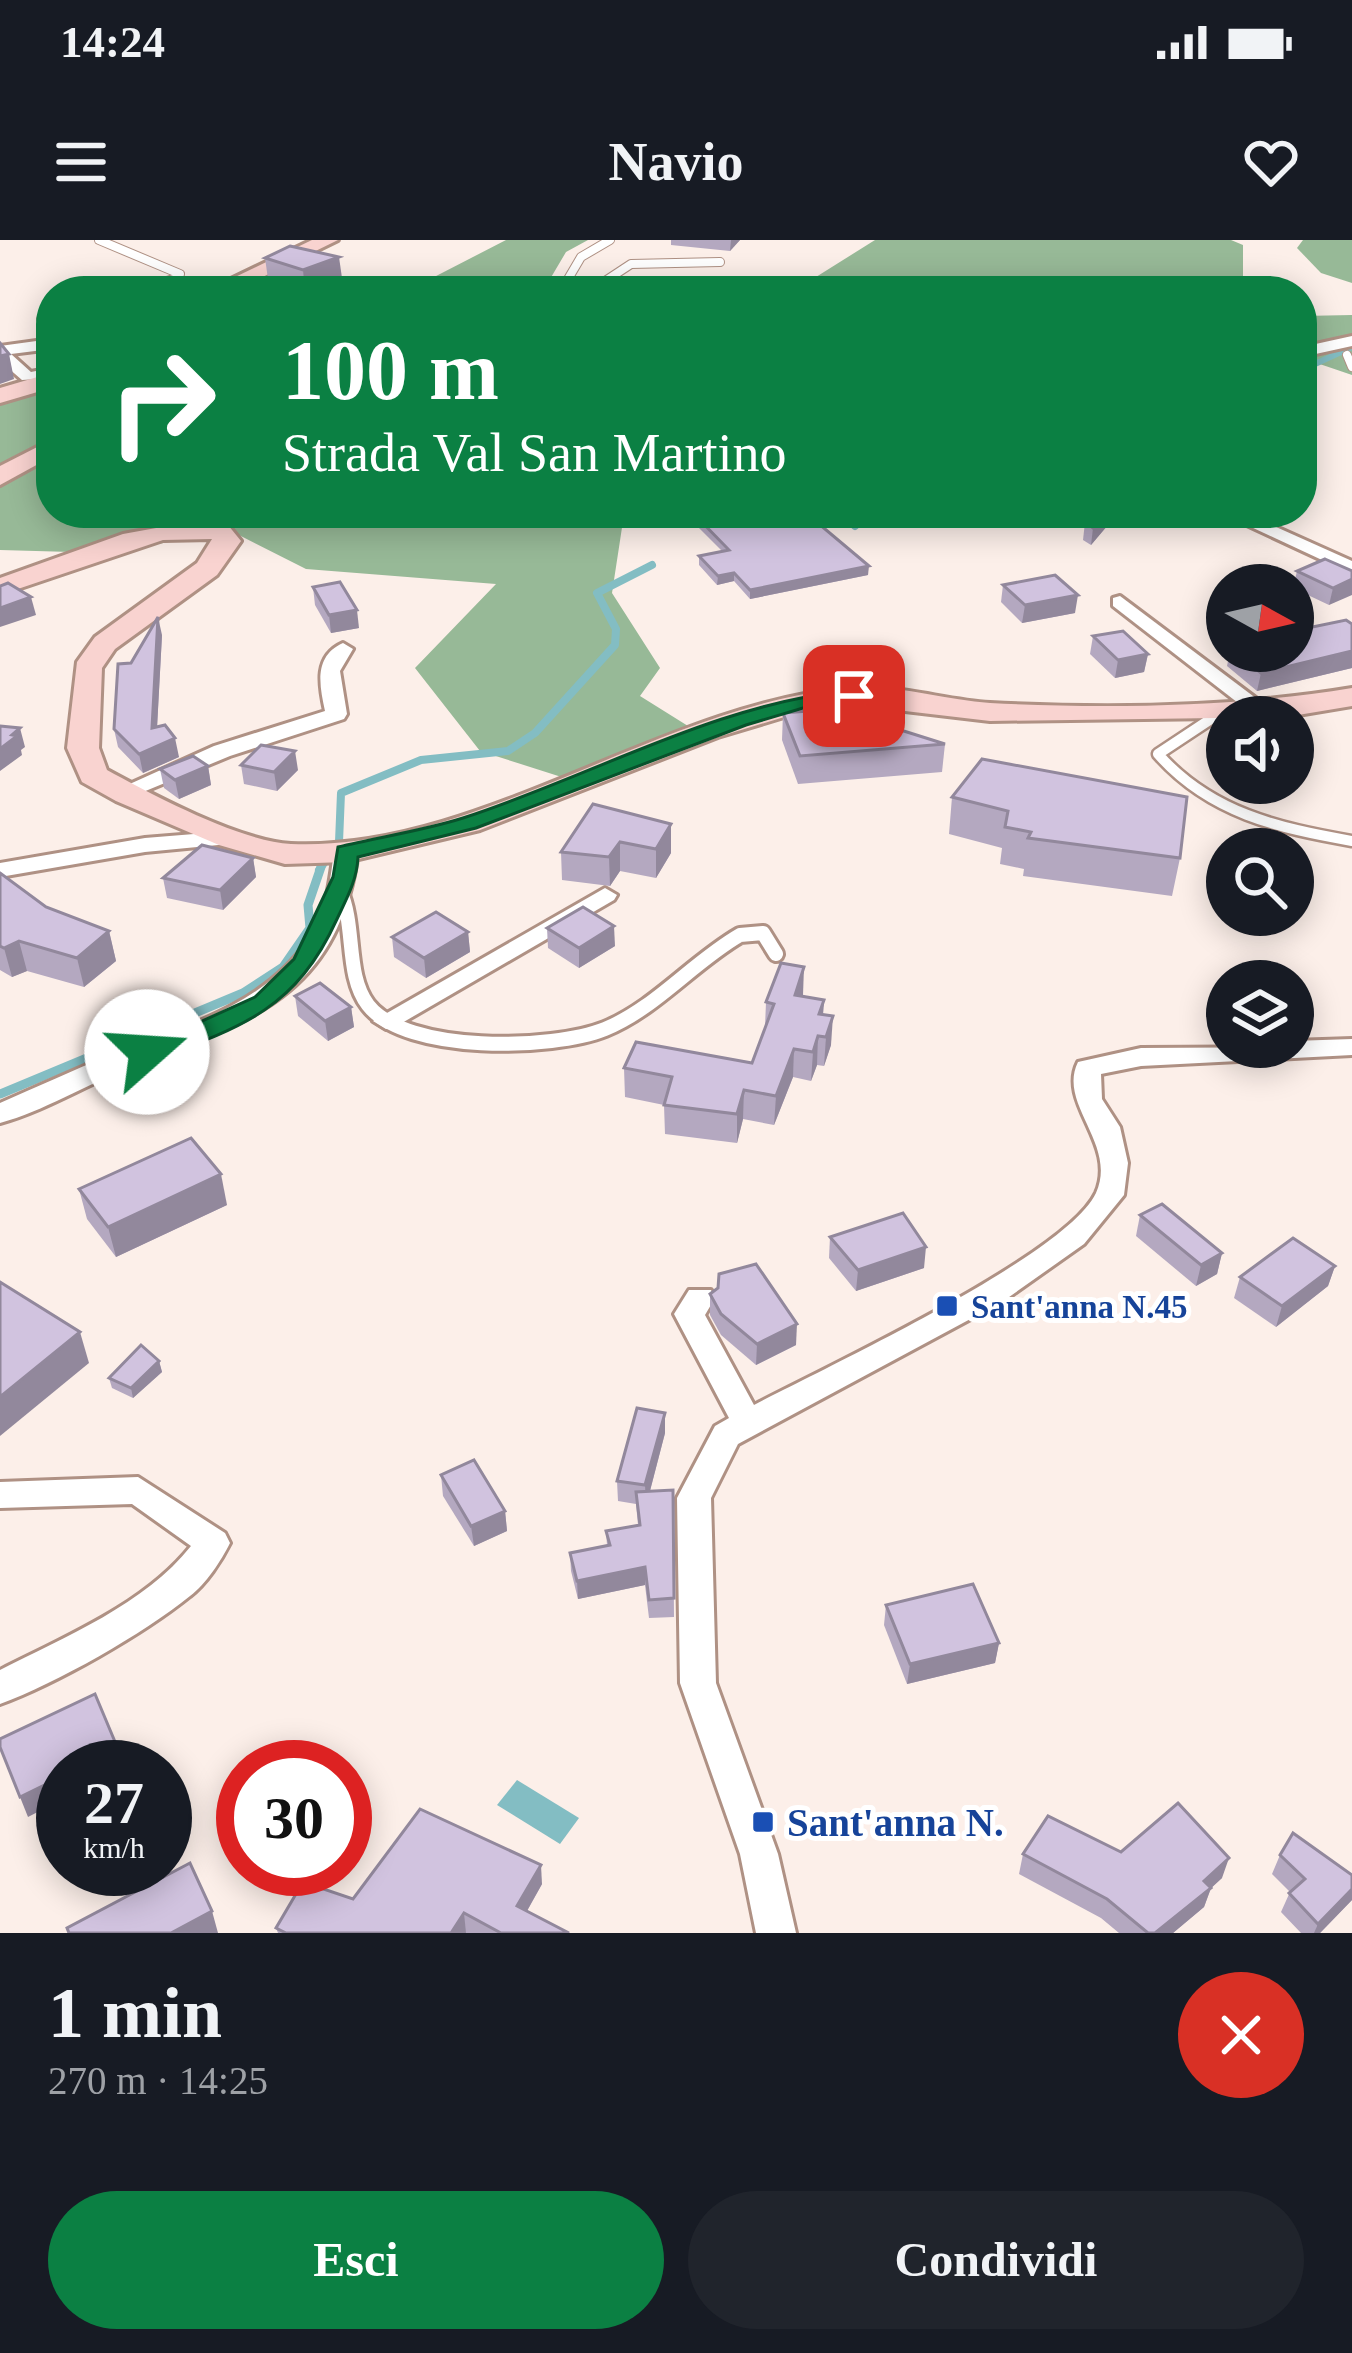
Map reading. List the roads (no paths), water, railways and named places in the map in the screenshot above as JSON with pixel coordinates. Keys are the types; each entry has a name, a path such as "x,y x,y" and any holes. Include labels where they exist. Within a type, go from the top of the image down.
{"street":[{"path":"249,276 328,240"},
{"path":"0,350 36,344"},
{"path":"1317,351 1350,348"},
{"path":"0,350 28,377 36,377"},
{"path":"0,395 36,382"},
{"path":"0,477 36,456"},
{"path":"0,587 195,528"},
{"path":"211,528 228,541 207,569 105,643 87,668 83,748 93,775 231,838 330,855 468,824 707,730 801,701 854,696 990,712 1206,709"},
{"path":"1263,528 1352,568"},
{"path":"1120,602 1227,696"},
{"path":"123,792 222,751 336,714 328,671 330,660 343,649"},
{"path":"1314,701 1352,697"},
{"path":"0,870 145,845 231,838"},
{"path":"0,1114 115,1064 212,1029 264,1002 305,962 340,891 330,855"},
{"path":"386,1022 605,895"},
{"path":"776,1928 759,1854 698,1683 691,1545 694,1498 726,1435 991,1294 1074,1237 1110,1195 1114,1163 1106,1126 1088,1099 1087,1068 1141,1057 1352,1046"},
{"path":"700,1298 689,1314 748,1424"},
{"path":"0,1496 138,1490 213,1543 181,1584 80,1647 0,1688"}],"lane":[{"path":"99,240 178,276"},
{"path":"570,276 581,257 610,240"},
{"path":"613,276 631,264 720,262"},
{"path":"1350,348 1352,367"},
{"path":"1206,728 1158,754 1172,772 1206,793"},
{"path":"1223,804 1244,817 1352,841"},
{"path":"340,891 349,907 350,958 370,1007 386,1022 423,1035 490,1042 576,1038 607,1028 740,935 763,933 776,954"}],"water":[{"path":"517,1780 579,1818 560,1844 497,1805"}],"waterway":[{"path":"1317,363 1352,347"},
{"path":"321,867 339,842 341,793 421,760 508,751 535,733 615,645 616,629 597,593 652,565"},
{"path":"0,1094 243,993 283,967 310,928 308,905 321,867"}],"place":[{"name":"Sant'anna N.45","path":"947,1306"},
{"name":"Sant'anna N.","path":"763,1822"}]}
